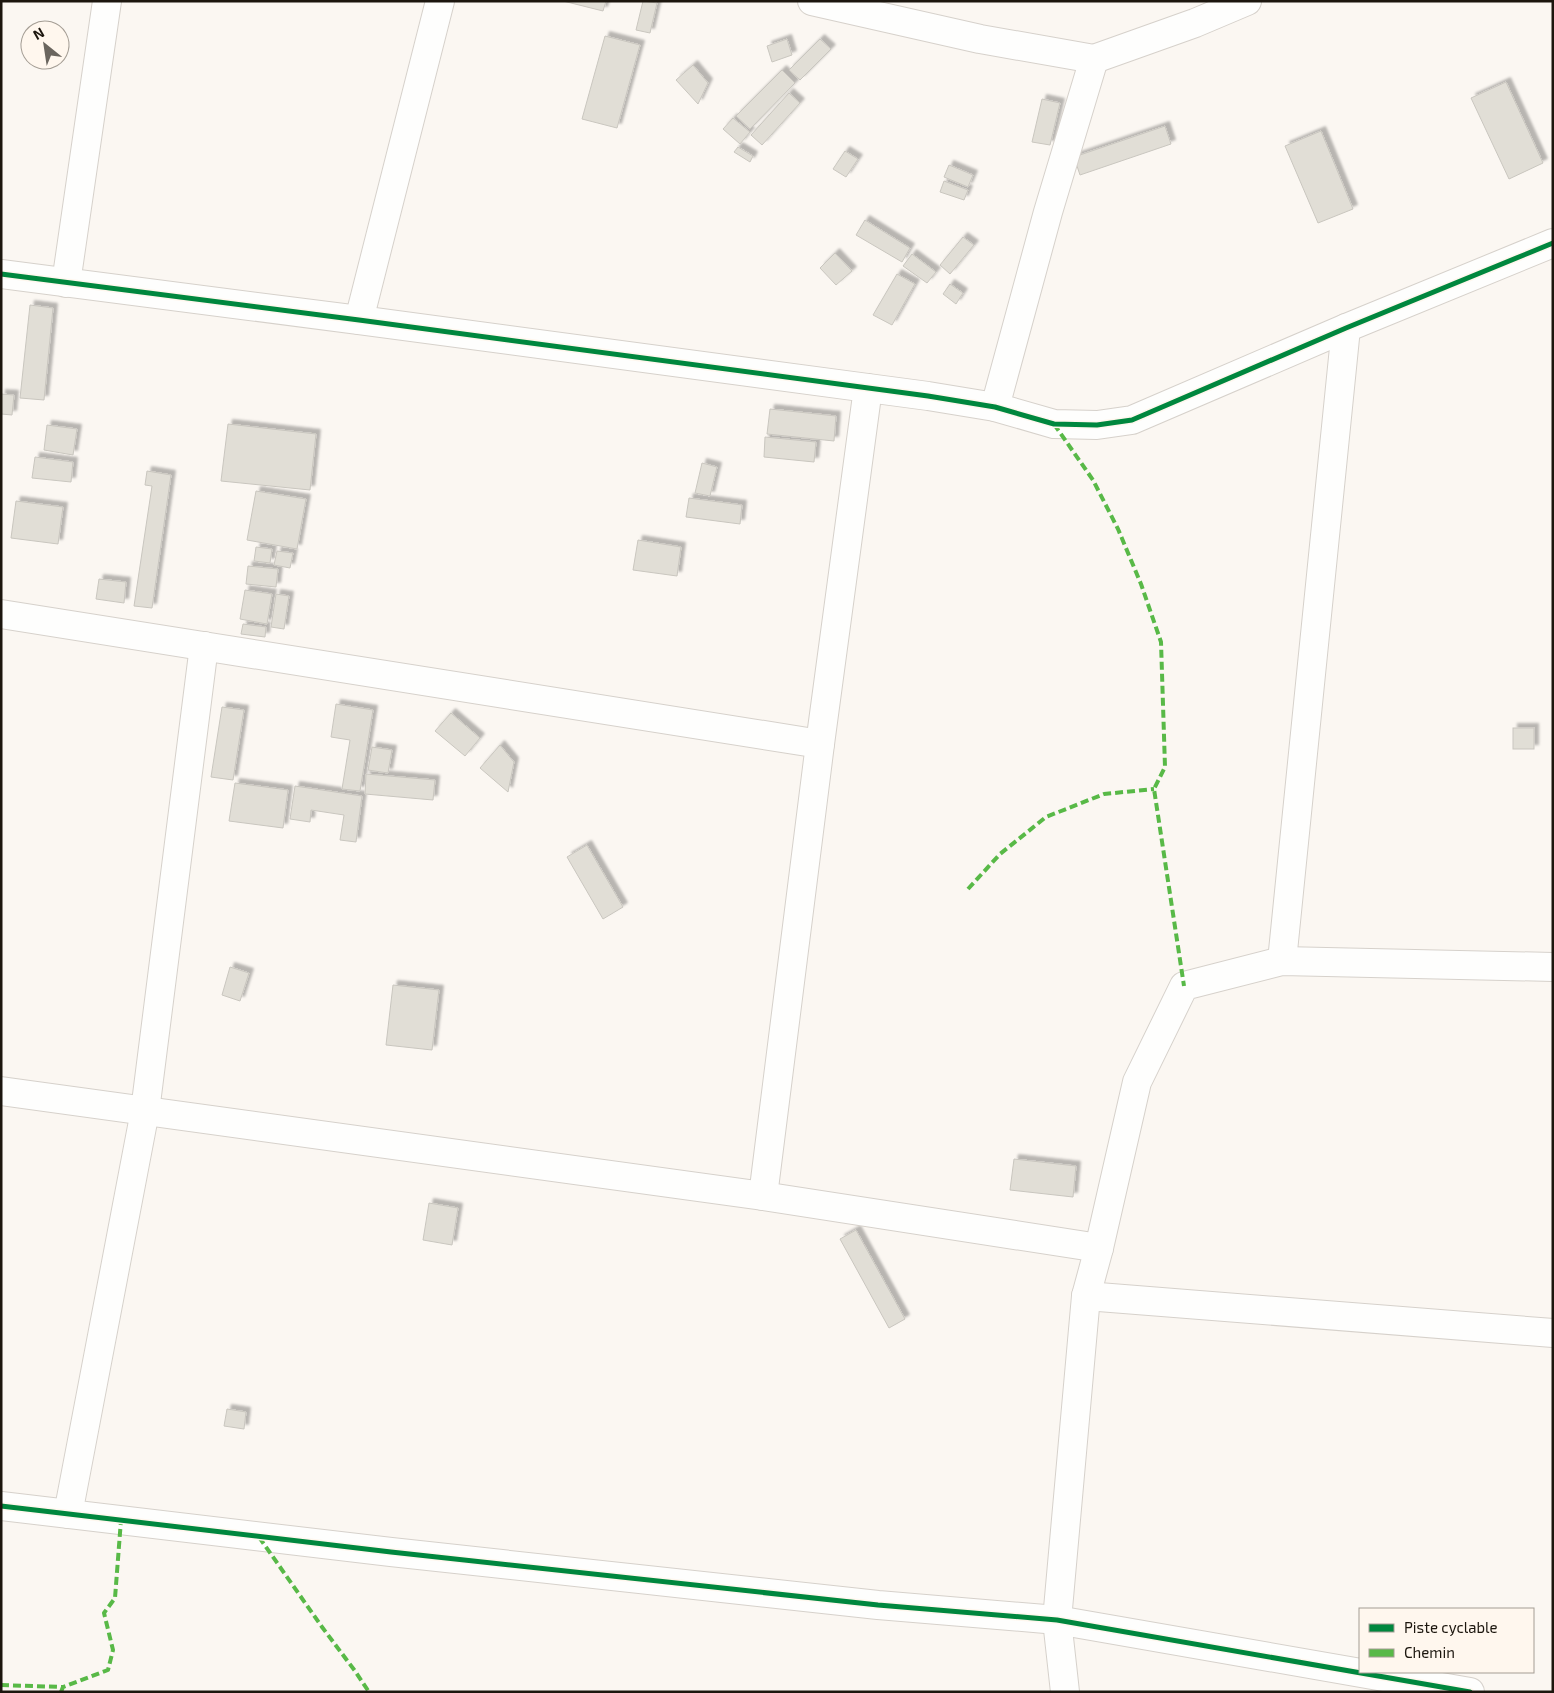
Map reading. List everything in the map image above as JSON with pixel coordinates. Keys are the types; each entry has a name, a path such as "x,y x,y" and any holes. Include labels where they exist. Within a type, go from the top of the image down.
{"street":[{"path":"66,282 107,1"},
{"path":"359,320 440,1"},
{"path":"822,2 980,39 1094,59 1247,1"},
{"path":"996,407 1048,212 1094,59"},
{"path":"1,274 928,396 996,407 1054,424 1097,424 1132,420 1553,242"},
{"path":"1282,961 1346,328"},
{"path":"763,1196 820,744 868,388"},
{"path":"1,614 820,744"},
{"path":"68,1514 145,1111 204,646"},
{"path":"1065,1692 1057,1620 1086,1296 1099,1248 1137,1082 1184,986 1282,961 1553,967"},
{"path":"1,1091 763,1196 1099,1248"},
{"path":"1086,1296 1553,1332"},
{"path":"1,1506 381,1551 868,1604 1057,1620 1359,1673"},
{"path":"1361,1673 1470,1692"}],"building":[{"path":"563,1 606,1 603,11"},
{"path":"643,1 657,3 650,33 636,30"},
{"path":"605,36 640,45 617,128 582,119"},
{"path":"787,39 792,55 772,62 767,46"},
{"path":"820,39 831,49 800,80 789,70"},
{"path":"693,65 708,83 698,104 676,80"},
{"path":"782,70 795,83 750,129 736,116"},
{"path":"1506,82 1543,163 1509,179 1471,98"},
{"path":"789,93 800,103 762,145 751,135"},
{"path":"1042,99 1060,103 1050,145 1032,142"},
{"path":"733,118 750,132 740,144 723,129"},
{"path":"1165,126 1171,144 1080,175 1074,157"},
{"path":"1321,131 1353,209 1318,223 1285,146"},
{"path":"738,147 753,156 750,162 734,152"},
{"path":"845,151 858,159 846,177 833,169"},
{"path":"949,165 973,175 968,187 944,177"},
{"path":"944,181 968,190 964,200 940,192"},
{"path":"865,220 910,248 902,262 856,235"},
{"path":"963,237 974,245 950,274 940,265"},
{"path":"835,253 852,271 836,285 820,268"},
{"path":"912,254 936,272 927,283 903,266"},
{"path":"897,274 915,284 892,325 873,315"},
{"path":"950,284 963,293 956,304 943,294"},
{"path":"30,305 53,308 44,400 20,398"},
{"path":"1,394 14,395 12,415 1,414"},
{"path":"770,409 836,416 834,441 767,434"},
{"path":"228,424 316,434 310,490 221,481"},
{"path":"47,425 77,429 73,455 44,450"},
{"path":"765,437 816,442 814,462 764,457"},
{"path":"35,457 73,462 71,482 32,478"},
{"path":"702,463 717,467 710,496 695,493"},
{"path":"147,471 171,475 152,608 134,606 152,486 145,485"},
{"path":"256,491 306,499 297,549 247,540"},
{"path":"689,498 742,505 740,524 686,517"},
{"path":"16,501 63,507 58,544 11,538"},
{"path":"638,540 681,547 677,576 633,570"},
{"path":"256,547 272,549 270,563 254,561"},
{"path":"277,551 293,553 290,568 274,565"},
{"path":"248,566 278,569 276,587 246,584"},
{"path":"99,579 126,582 124,603 96,599"},
{"path":"245,590 272,594 267,624 240,619"},
{"path":"276,594 289,596 284,629 271,627"},
{"path":"243,624 266,627 265,637 241,634"},
{"path":"336,704 373,710 360,791 342,789 350,740 331,737"},
{"path":"222,707 244,710 233,780 211,777"},
{"path":"451,713 480,738 465,756 435,731"},
{"path":"1513,728 1534,728 1534,749 1513,749"},
{"path":"500,745 514,762 508,792 480,768"},
{"path":"372,747 392,750 388,773 368,770"},
{"path":"366,774 435,780 433,800 365,794"},
{"path":"235,783 288,790 283,828 229,821"},
{"path":"295,786 362,796 356,842 340,840 344,815 311,810 310,822 290,819"},
{"path":"587,845 623,907 603,919 567,857"},
{"path":"230,967 249,973 240,1001 222,995"},
{"path":"393,985 439,990 432,1050 386,1045"},
{"path":"1014,1159 1076,1166 1073,1197 1010,1190"},
{"path":"429,1203 458,1208 452,1245 423,1240"},
{"path":"856,1230 905,1319 889,1328 840,1239"},
{"path":"227,1409 246,1412 244,1429 224,1426"}],"marked path":[{"path":"1054,424 1093,480 1118,529 1141,584 1161,642 1165,767 1154,789 1184,986"},
{"path":"968,889 1000,854 1046,817 1104,794 1154,789"},
{"path":"61,1692 63,1687 108,1670 113,1650 104,1613 115,1598 121,1520"},
{"path":"259,1537 369,1692"},
{"path":"1,1685 63,1687"}],"cycle path":[{"path":"1,274 928,396 995,407 1054,424 1097,425 1132,420 1346,328 1553,243"},
{"path":"1,1506 391,1552 878,1605 1057,1620 1359,1673"},
{"path":"1361,1673 1470,1692"}]}
